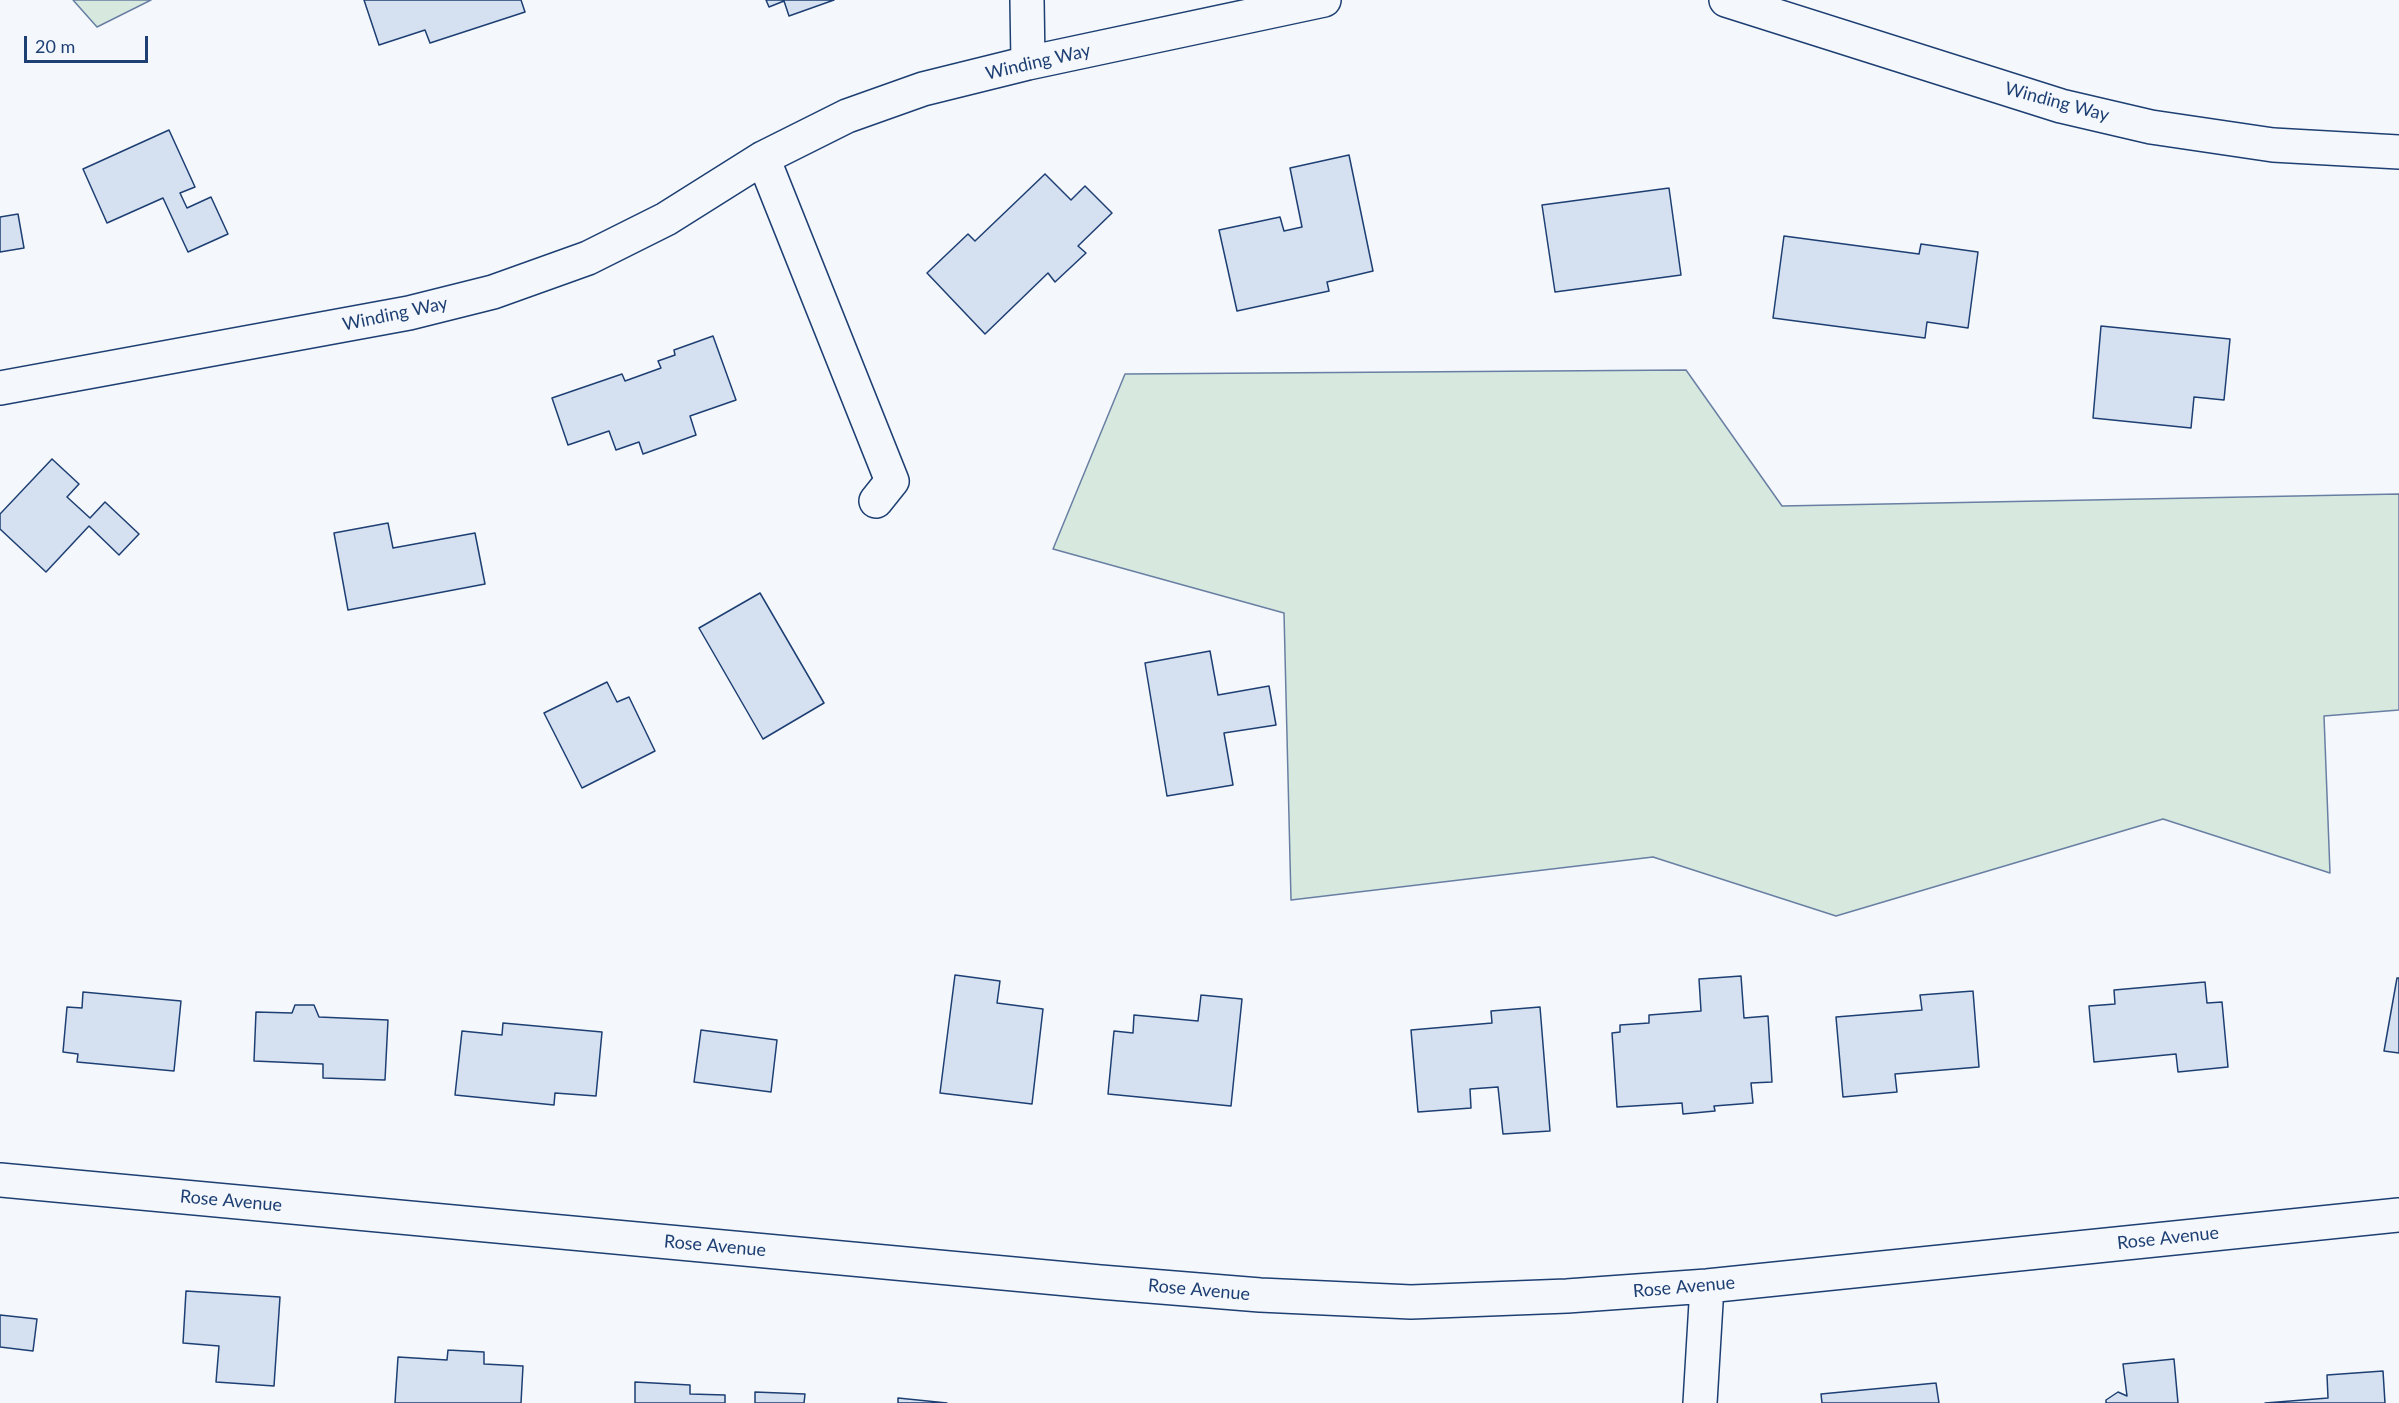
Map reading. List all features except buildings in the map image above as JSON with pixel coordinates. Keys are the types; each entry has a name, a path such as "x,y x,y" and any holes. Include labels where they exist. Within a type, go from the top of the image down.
{"street":[{"path":"1027,0 1028,63"},
{"name":"Winding Way","path":"0,388 409,313 493,292 598,253 666,219 763,158 847,116 923,89 1028,63 1324,0"},
{"name":"Winding Way","path":"1726,0 1799,11 2061,106 2151,127 2273,145 2399,152"},
{"path":"763,158 892,481 876,501"},
{"name":"Rose Avenue","path":"0,1180 1260,1295 1411,1302 1567,1296 1707,1286 2399,1215"},
{"path":"1700,1403 1707,1286"}],"shaded area":[{"path":"73,0 151,0 97,27"},
{"path":"1686,370 1782,506 2399,494 2399,710 2324,716 2330,873 2163,819 1836,916 1653,857 1291,900 1284,613 1053,549 1125,374"}]}
